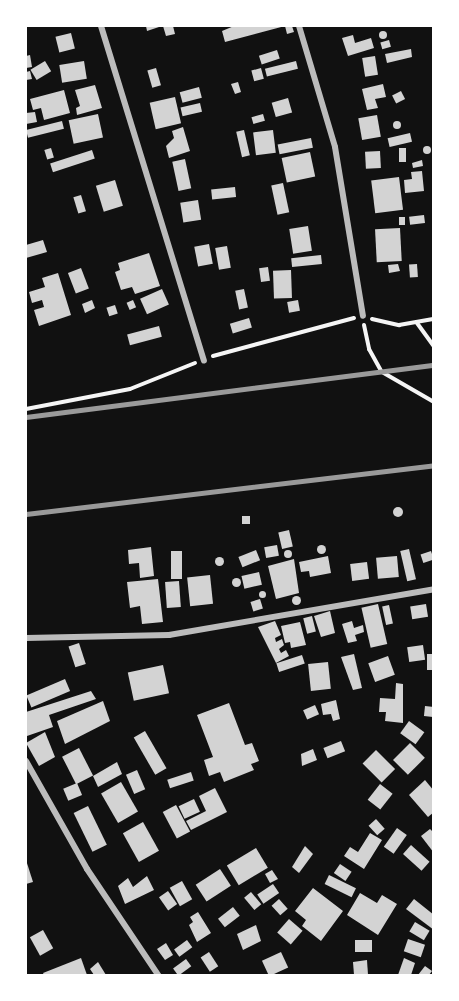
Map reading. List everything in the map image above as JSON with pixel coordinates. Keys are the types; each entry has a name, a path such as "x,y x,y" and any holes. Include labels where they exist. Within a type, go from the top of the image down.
{"street":[{"path":"102,26 204,360"},
{"path":"299,26 335,147 363,316"},
{"path":"26,638 169,635 434,589"},
{"path":"26,761 87,868 159,975"}],"path":[{"path":"363,316 369,349 382,372 434,402"},
{"path":"26,409 130,388 204,360 363,316 399,325 434,319"},
{"path":"417,322 434,346"}],"building":[{"path":"146,26 162,26 147,31"},
{"path":"163,26 173,26 175,34 166,36"},
{"path":"234,26 285,26 225,42 222,31"},
{"path":"285,26 292,26 294,32 287,34"},
{"path":"383,31 387,35 383,39 379,35"},
{"path":"71,33 75,49 59,52 55,37"},
{"path":"353,35 355,43 371,38 374,48 348,56 342,38"},
{"path":"389,40 391,47 382,49 380,42"},
{"path":"411,49 412,57 387,63 385,54"},
{"path":"277,50 280,59 262,64 259,56"},
{"path":"30,55 32,67 26,68 26,56"},
{"path":"375,56 378,75 365,77 362,58"},
{"path":"45,61 51,71 37,80 30,70"},
{"path":"84,61 87,79 62,83 59,65"},
{"path":"296,61 298,69 267,77 265,69"},
{"path":"156,68 161,85 152,88 147,70"},
{"path":"261,68 264,79 254,81 251,71"},
{"path":"30,71 32,79 26,80 26,72"},
{"path":"238,82 241,92 235,94 231,84"},
{"path":"383,84 386,97 375,99 378,108 367,110 362,89"},
{"path":"95,85 102,108 77,115 76,108 80,106 75,90"},
{"path":"199,87 202,98 183,103 180,92"},
{"path":"64,90 70,113 44,120 41,108 33,110 30,99"},
{"path":"401,91 405,99 396,104 392,96"},
{"path":"175,97 181,123 156,129 150,103"},
{"path":"288,98 292,112 276,117 272,103"},
{"path":"200,103 202,112 183,116 181,107"},
{"path":"35,112 37,122 26,124 26,113"},
{"path":"98,114 103,137 74,144 69,120"},
{"path":"263,114 265,121 253,124 251,117"},
{"path":"377,115 381,137 362,140 358,118"},
{"path":"62,121 64,129 28,138 26,130"},
{"path":"397,121 401,125 397,129 393,125"},
{"path":"183,127 190,151 169,158 166,146 174,138 172,131"},
{"path":"244,130 250,155 242,157 236,132"},
{"path":"273,130 276,153 256,155 253,132"},
{"path":"410,133 412,142 390,147 388,138"},
{"path":"311,138 313,148 280,154 278,144"},
{"path":"427,146 431,150 427,154 423,150"},
{"path":"51,148 54,158 47,160 44,150"},
{"path":"399,148 406,148 406,162 399,162"},
{"path":"92,150 95,159 53,172 50,164"},
{"path":"380,151 381,168 366,169 365,152"},
{"path":"310,152 315,176 287,182 282,158"},
{"path":"185,159 191,188 179,191 172,162"},
{"path":"422,160 423,166 413,168 412,163"},
{"path":"422,171 424,191 405,193 404,180 412,179 411,172"},
{"path":"399,177 403,210 375,213 371,180"},
{"path":"115,180 123,206 104,212 96,186"},
{"path":"283,183 289,212 277,215 271,185"},
{"path":"235,187 236,197 212,199 211,190"},
{"path":"81,195 86,211 78,214 73,197"},
{"path":"198,200 201,220 183,223 180,203"},
{"path":"424,215 425,223 410,225 409,217"},
{"path":"399,217 405,217 405,225 399,225"},
{"path":"308,226 312,251 293,254 289,229"},
{"path":"400,228 402,261 377,262 375,229"},
{"path":"43,240 47,252 26,258 26,245"},
{"path":"209,244 213,264 198,266 194,247"},
{"path":"227,246 231,268 219,270 215,248"},
{"path":"149,253 160,286 135,294 132,287 121,290 115,272 120,270 118,263"},
{"path":"321,255 322,264 292,267 291,258"},
{"path":"398,264 400,271 389,273 388,265"},
{"path":"417,264 418,277 410,278 409,265"},
{"path":"268,267 270,281 261,282 259,268"},
{"path":"81,268 89,289 76,294 68,273"},
{"path":"291,270 292,298 274,299 273,271"},
{"path":"58,273 71,315 39,326 34,310 44,307 42,300 32,303 29,292 45,287 42,278"},
{"path":"162,289 169,305 147,314 140,299"},
{"path":"244,289 248,308 239,309 235,291"},
{"path":"92,300 95,308 85,313 82,304"},
{"path":"133,300 136,307 130,310 127,303"},
{"path":"298,300 300,311 289,313 287,302"},
{"path":"115,305 118,314 109,316 106,308"},
{"path":"249,318 252,328 233,333 230,324"},
{"path":"159,326 162,337 130,345 127,335"},
{"path":"398,507 403,512 398,517 393,512"},
{"path":"242,516 250,516 250,524 242,524"},
{"path":"289,530 293,547 282,549 278,532"},
{"path":"277,545 279,556 266,558 264,547"},
{"path":"321,545 325,549 321,553 317,549"},
{"path":"151,547 154,576 140,578 139,563 129,564 128,550"},
{"path":"409,549 416,579 407,581 400,551"},
{"path":"256,550 260,560 243,567 238,557"},
{"path":"288,550 292,554 288,558 284,554"},
{"path":"171,551 182,551 182,579 171,579"},
{"path":"431,551 434,560 423,563 421,554"},
{"path":"219,556 224,561 219,566 214,561"},
{"path":"328,556 331,573 310,577 309,571 301,572 299,562"},
{"path":"397,556 399,577 378,579 376,558"},
{"path":"294,559 299,593 276,599 268,566"},
{"path":"367,562 369,579 352,581 350,564"},
{"path":"259,572 262,585 244,589 241,576"},
{"path":"210,575 213,604 190,606 187,577"},
{"path":"236,578 240,582 236,586 232,582"},
{"path":"158,579 163,622 142,624 140,606 130,608 127,582"},
{"path":"179,581 181,607 167,608 165,582"},
{"path":"262,590 266,594 262,598 258,594"},
{"path":"296,595 301,600 296,605 291,600"},
{"path":"260,599 263,609 253,611 250,602"},
{"path":"378,604 387,644 371,648 361,608"},
{"path":"426,604 428,617 412,619 410,607"},
{"path":"389,605 393,624 386,625 382,606"},
{"path":"330,611 335,633 321,637 314,616"},
{"path":"312,616 316,632 307,634 303,618"},
{"path":"275,621 281,635 275,638 276,642 282,639 284,645 279,649 281,653 286,650 289,656 276,663 258,627"},
{"path":"352,621 354,628 363,625 364,632 355,635 357,641 348,643 342,624"},
{"path":"300,622 306,645 291,648 290,642 285,643 281,626"},
{"path":"79,643 86,664 75,667 69,646"},
{"path":"423,645 425,660 409,662 407,647"},
{"path":"354,654 362,688 353,690 341,657"},
{"path":"427,654 434,654 434,670 427,670"},
{"path":"302,655 305,664 279,672 276,663"},
{"path":"388,656 395,675 375,682 368,663"},
{"path":"328,662 331,689 311,691 308,664"},
{"path":"163,665 169,693 134,701 128,672"},
{"path":"65,679 70,691 31,707 26,695"},
{"path":"396,683 403,684 403,723 385,721 386,712 379,712 380,698 395,699"},
{"path":"91,691 96,699 49,715 53,727 27,736 26,712"},
{"path":"336,700 340,719 333,721 331,714 323,715 321,704"},
{"path":"103,701 110,721 65,744 57,721"},
{"path":"229,703 245,745 252,743 259,761 251,764 254,770 224,782 220,772 209,776 204,760 213,757 197,715"},
{"path":"315,705 319,714 307,719 303,710"},
{"path":"425,706 434,707 433,717 424,716"},
{"path":"409,721 424,732 416,744 400,733"},
{"path":"145,731 166,768 155,775 134,738"},
{"path":"45,732 55,757 39,766 26,743"},
{"path":"341,741 345,751 328,758 323,748"},
{"path":"410,743 425,758 408,775 393,760"},
{"path":"79,748 93,776 76,784 62,757"},
{"path":"313,749 317,760 302,766 301,754"},
{"path":"376,750 395,769 382,783 363,763"},
{"path":"117,762 122,774 98,787 93,776"},
{"path":"137,770 145,789 134,794 126,775"},
{"path":"191,772 194,781 170,788 167,780"},
{"path":"425,780 434,791 434,812 428,817 409,795"},
{"path":"121,782 138,811 118,823 101,794"},
{"path":"77,783 82,795 68,801 63,789"},
{"path":"380,784 393,794 380,810 368,800"},
{"path":"215,788 227,812 191,830 186,821 206,811 199,796"},
{"path":"194,799 200,812 185,819 179,806"},
{"path":"176,805 190,831 177,839 163,812"},
{"path":"88,806 107,845 92,852 74,813"},
{"path":"376,819 385,829 377,835 369,826"},
{"path":"143,822 159,851 139,862 123,833"},
{"path":"397,828 407,835 394,854 384,847"},
{"path":"430,829 434,833 434,853 421,836"},
{"path":"370,833 382,840 364,869 344,856 350,847 358,852"},
{"path":"411,845 430,862 422,871 403,854"},
{"path":"305,846 313,854 299,873 292,867"},
{"path":"256,848 268,868 239,885 227,866"},
{"path":"26,860 33,882 26,884"},
{"path":"340,864 352,872 345,881 334,873"},
{"path":"220,869 231,886 207,902 196,885"},
{"path":"272,870 278,879 270,883 265,874"},
{"path":"329,875 356,888 352,897 325,884"},
{"path":"147,876 154,890 125,904 118,886 128,878 133,887"},
{"path":"182,881 192,899 180,906 170,888"},
{"path":"273,884 279,893 263,904 257,895"},
{"path":"313,888 343,911 321,941 302,926 306,920 295,911"},
{"path":"168,891 177,904 168,910 159,897"},
{"path":"251,892 261,904 254,910 244,898"},
{"path":"360,893 377,903 382,895 397,904 378,935 347,915"},
{"path":"279,899 288,909 280,915 272,906"},
{"path":"414,899 434,915 434,930 406,909"},
{"path":"233,907 240,916 225,927 218,919"},
{"path":"198,912 211,933 197,942 189,925 193,922 190,917"},
{"path":"289,919 303,931 291,944 277,933"},
{"path":"415,922 430,931 424,940 409,931"},
{"path":"256,925 261,941 243,950 237,934"},
{"path":"43,930 53,948 40,956 30,937"},
{"path":"408,939 425,945 421,957 404,951"},
{"path":"187,940 192,947 179,957 174,949"},
{"path":"355,940 372,940 372,952 355,952"},
{"path":"166,943 173,955 165,960 157,949"},
{"path":"209,952 218,966 210,972 201,957"},
{"path":"281,952 288,967 269,976 262,961"},
{"path":"81,958 87,975 44,975 43,973"},
{"path":"404,958 415,963 411,975 398,975"},
{"path":"186,959 191,966 178,976 173,968"},
{"path":"367,960 368,975 354,975 353,962"},
{"path":"98,962 106,975 94,975 90,969"},
{"path":"425,966 432,971 429,975 418,975"}],"railway":[{"path":"26,417 434,365"},
{"path":"26,514 434,465"}]}
